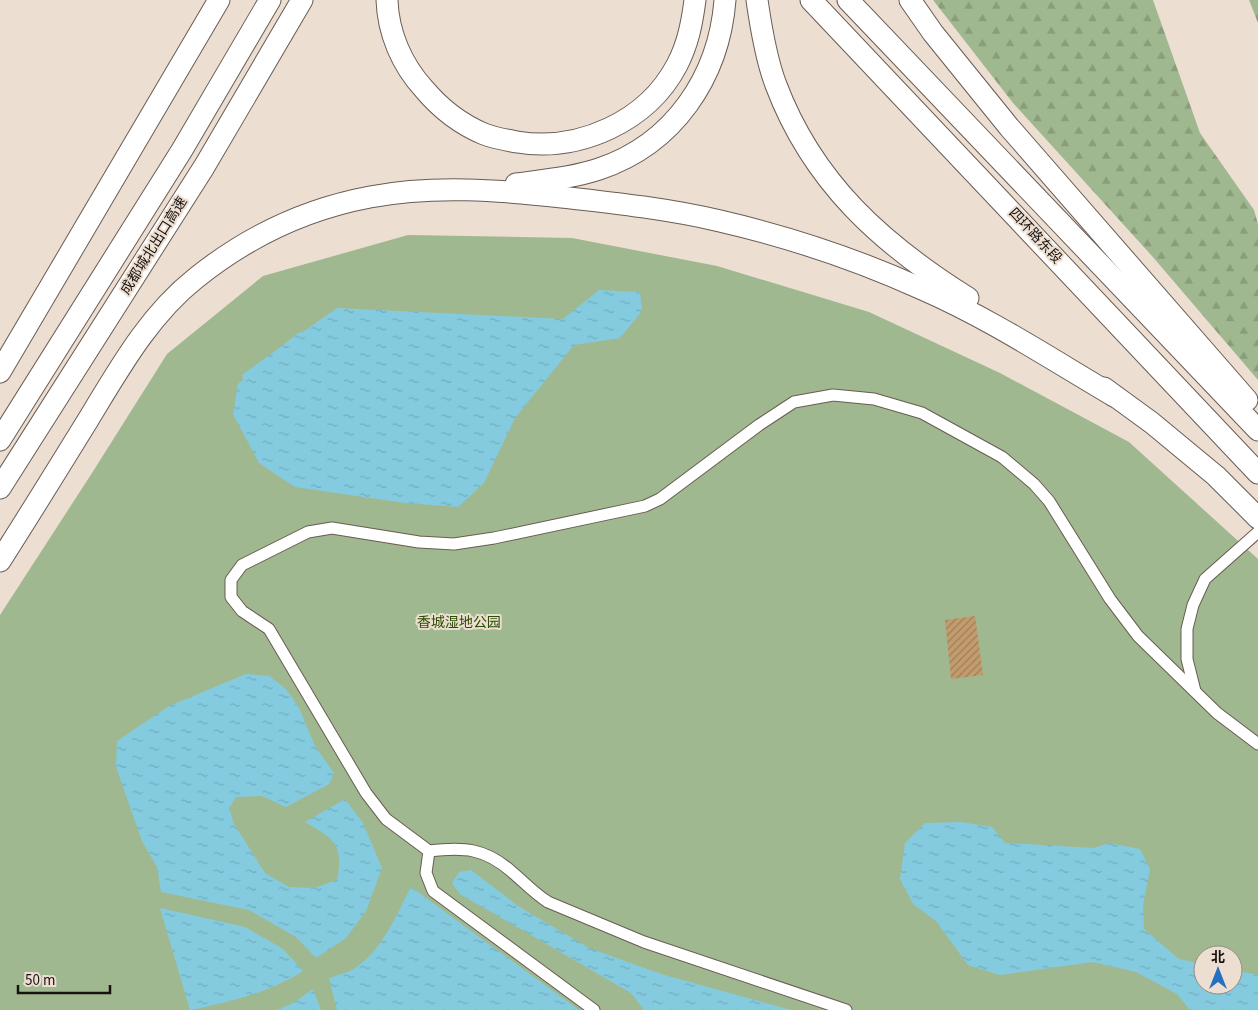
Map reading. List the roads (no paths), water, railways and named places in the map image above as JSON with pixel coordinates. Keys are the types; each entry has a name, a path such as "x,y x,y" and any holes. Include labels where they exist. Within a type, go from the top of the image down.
{"highway":[{"path":"181,63 211,0"},
{"path":"0,372 219,0"},
{"name":"成都城北出口高速","path":"0,440 176,159 270,0"},
{"name":"成都城北出口高速","path":"0,488 204,167 302,0"},
{"path":"387,0 387,10 393,36 404,63 418,83 437,104 461,122 485,134 535,145 582,139 605,131 632,116 661,89 676,66 692,25 695,0"},
{"path":"756,0 776,84 799,135 832,183 852,206 883,237 933,275 1067,360 1152,423 1216,476 1258,518"},
{"name":"四环路东段","path":"811,0 1258,473"},
{"name":"四环路东段","path":"848,0 1258,430"},
{"path":"910,0 933,33 1009,126 1258,413"},
{"path":"454,190 484,185 516,184 556,179 599,169 648,143 667,128 700,86 713,59 724,8"},
{"path":"0,561 137,340 195,278 254,239 283,224 339,204 372,197 411,192 454,190 522,193 632,206 721,221 779,237 869,267 925,290 1001,328 1114,396"}],"street":[{"path":"846,1010 644,942 548,902 534,893 514,873 487,854 470,849 451,848 429,851 386,819 366,793 269,629 242,611 231,597 231,580 242,565 308,532 332,528 419,542 454,544 494,538 645,506 660,499 759,425 794,402 833,395 874,399 922,413 1002,457 1034,484 1049,501 1110,599 1138,636 1217,713 1258,744"},
{"path":"1196,692 1187,659 1187,629 1193,605 1205,579 1258,532"},
{"path":"429,851 426,873 433,891 594,1010"}],"water":[{"path":"599,290 640,292 642,311 620,338 574,345 515,418 484,483 458,507 405,503 295,487 259,463 233,414 238,384 243,380 242,375 298,333 303,332 337,308 563,319"},
{"path":"246,674 269,676 286,689 299,708 315,746 334,773 329,784 286,807 262,796 236,797 229,808 234,824 265,873 289,887 314,888 337,880 339,868 338,850 330,838 305,822 345,799 363,823 382,868 366,911 346,938 316,958 296,937 249,910 161,892 157,867 142,841 116,767 117,741 169,706"},
{"path":"961,822 992,827 1005,843 1094,848 1109,843 1140,849 1150,869 1143,906 1144,929 1179,959 1193,962 1193,995 1243,995 1243,972 1258,975 1258,1010 1190,1010 1177,994 1136,972 1093,962 1000,975 968,965 936,921 913,904 900,879 905,843 925,823"},
{"path":"471,870 518,906 589,948 661,974 791,1010 644,1010 631,993 460,894 452,883 459,872"},
{"path":"411,887 579,1010 337,1010 329,978 352,970 373,952 388,931"},
{"path":"160,908 245,927 283,949 303,971 290,979 248,996 190,1010"},
{"path":"313,989 321,1010 277,1010 293,1003"}],"park label":[{"name":"香城湿地公园","path":"459,623"}]}
